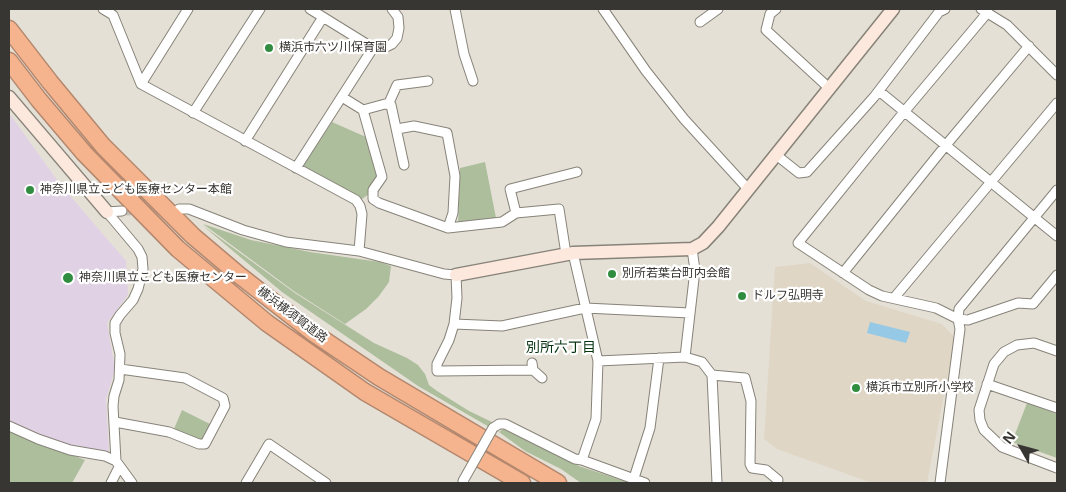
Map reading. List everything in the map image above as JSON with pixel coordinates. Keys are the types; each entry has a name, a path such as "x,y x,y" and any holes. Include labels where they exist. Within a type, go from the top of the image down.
{"highway":[{"name":"横浜横須賀道路","path":"9,29 103,146 193,236 239,275 312,332 379,377 558,483"},
{"name":"横浜横須賀道路","path":"9,60 39,100 84,153 178,249 267,323 365,392 522,483"},
{"path":"472,433 567,483"},
{"path":"440,436 509,483"}],"street":[{"path":"103,9 115,12 141,84 356,200 362,214 359,251"},
{"path":"141,84 188,9"},
{"path":"193,113 260,9"},
{"path":"310,9 373,48 384,48 392,44 397,38 399,28 398,17 392,9"},
{"path":"455,9 464,54 473,81"},
{"path":"603,9 646,71 681,115 748,189"},
{"path":"700,22 718,9"},
{"path":"776,9 770,14 766,30 829,88"},
{"path":"179,209 190,209 242,230 268,238 359,251 444,274 456,275 570,254 692,249 702,243 718,227 893,9"},
{"path":"775,154 799,173 807,172 879,91 941,10"},
{"path":"1057,75 1007,25 985,11 798,243 869,290 882,296 936,308 958,319 968,320 1018,302 1032,304 1057,275"},
{"path":"245,141 323,17"},
{"path":"843,273 1029,46"},
{"path":"296,168 373,48"},
{"path":"388,105 397,85 428,81"},
{"path":"879,91 1057,236"},
{"path":"9,97 138,249 142,257 143,269 138,289 133,300 115,323 115,333 120,354 120,369 114,396 118,464 111,483"},
{"path":"342,97 363,110 382,177 374,190 373,199"},
{"path":"894,298 1057,103"},
{"path":"363,110 384,104 391,105 404,165"},
{"path":"397,129 414,126 447,133 455,176 453,213 448,228"},
{"path":"516,213 510,189 577,172"},
{"path":"940,483 960,329 959,309 1057,190"},
{"path":"360,206 373,199"},
{"path":"373,199 379,203 448,228 502,222 516,213 559,209 598,361 596,420 578,460"},
{"path":"107,212 122,211"},
{"path":"685,356 695,270 692,249"},
{"path":"456,275 457,298 454,324 450,340 437,364 437,371 533,367 542,378"},
{"path":"454,324 502,326 585,308 690,313"},
{"path":"1057,351 1034,343 1017,345 1004,352 994,364 979,410 984,430 1002,447 1057,468"},
{"path":"598,361 685,356 702,362 712,375 717,483"},
{"path":"634,478 650,428 659,358"},
{"path":"115,422 169,432 199,444 205,444 225,406 223,398 185,378 120,369"},
{"path":"712,375 745,378 751,401 750,464 752,468 766,470 778,480"},
{"path":"987,384 1057,408"},
{"path":"464,483 463,481 494,428 499,424 505,424 578,460 646,483"},
{"path":"9,426 70,450 105,456 118,464 132,483"},
{"path":"246,483 269,444 326,483"}],"shaded area":[{"name":"神奈川県立こども医療センター","path":"9,113 60,184 126,261 128,295 107,323 115,369 106,399 109,454 62,444 9,421"},
{"name":"横浜市立別所小学校","path":"810,263 866,301 942,324 955,338 927,483 872,483 777,449 764,439 775,267"}],"green space":[{"path":"332,122 366,137 377,176 369,194 362,199 303,166"},
{"path":"485,162 496,218 458,224 460,168"},
{"path":"203,224 251,240 310,252 380,262 391,266 389,282 366,309 345,324 295,292"},
{"path":"202,225 295,293 374,343 418,365 425,374 429,385 469,411 494,423 491,428 418,386 282,292"},
{"path":"1027,403 1057,414 1057,458 1012,442"},
{"path":"182,410 210,424 204,438 199,440 174,429"},
{"path":"503,429 579,466 630,483 581,483 561,469 525,451 499,432"},
{"path":"9,431 85,460 72,483 9,483"}],"water":[{"path":"870,322 910,332 906,343 867,333"}],"tunnel":[{"path":"122,211 166,210"}],"place":[{"name":"横浜市六ツ川保育園","path":"269,48"},
{"name":"神奈川県立こども医療センター本館","path":"30,190"},
{"name":"別所若葉台町内会館","path":"612,274"},
{"name":"神奈川県立こども医療センター","path":"68,278"},
{"name":"ドルフ弘明寺","path":"742,296"},
{"name":"横浜市立別所小学校","path":"856,388"}],"district":[{"name":"別所六丁目","path":"561,348"}]}
